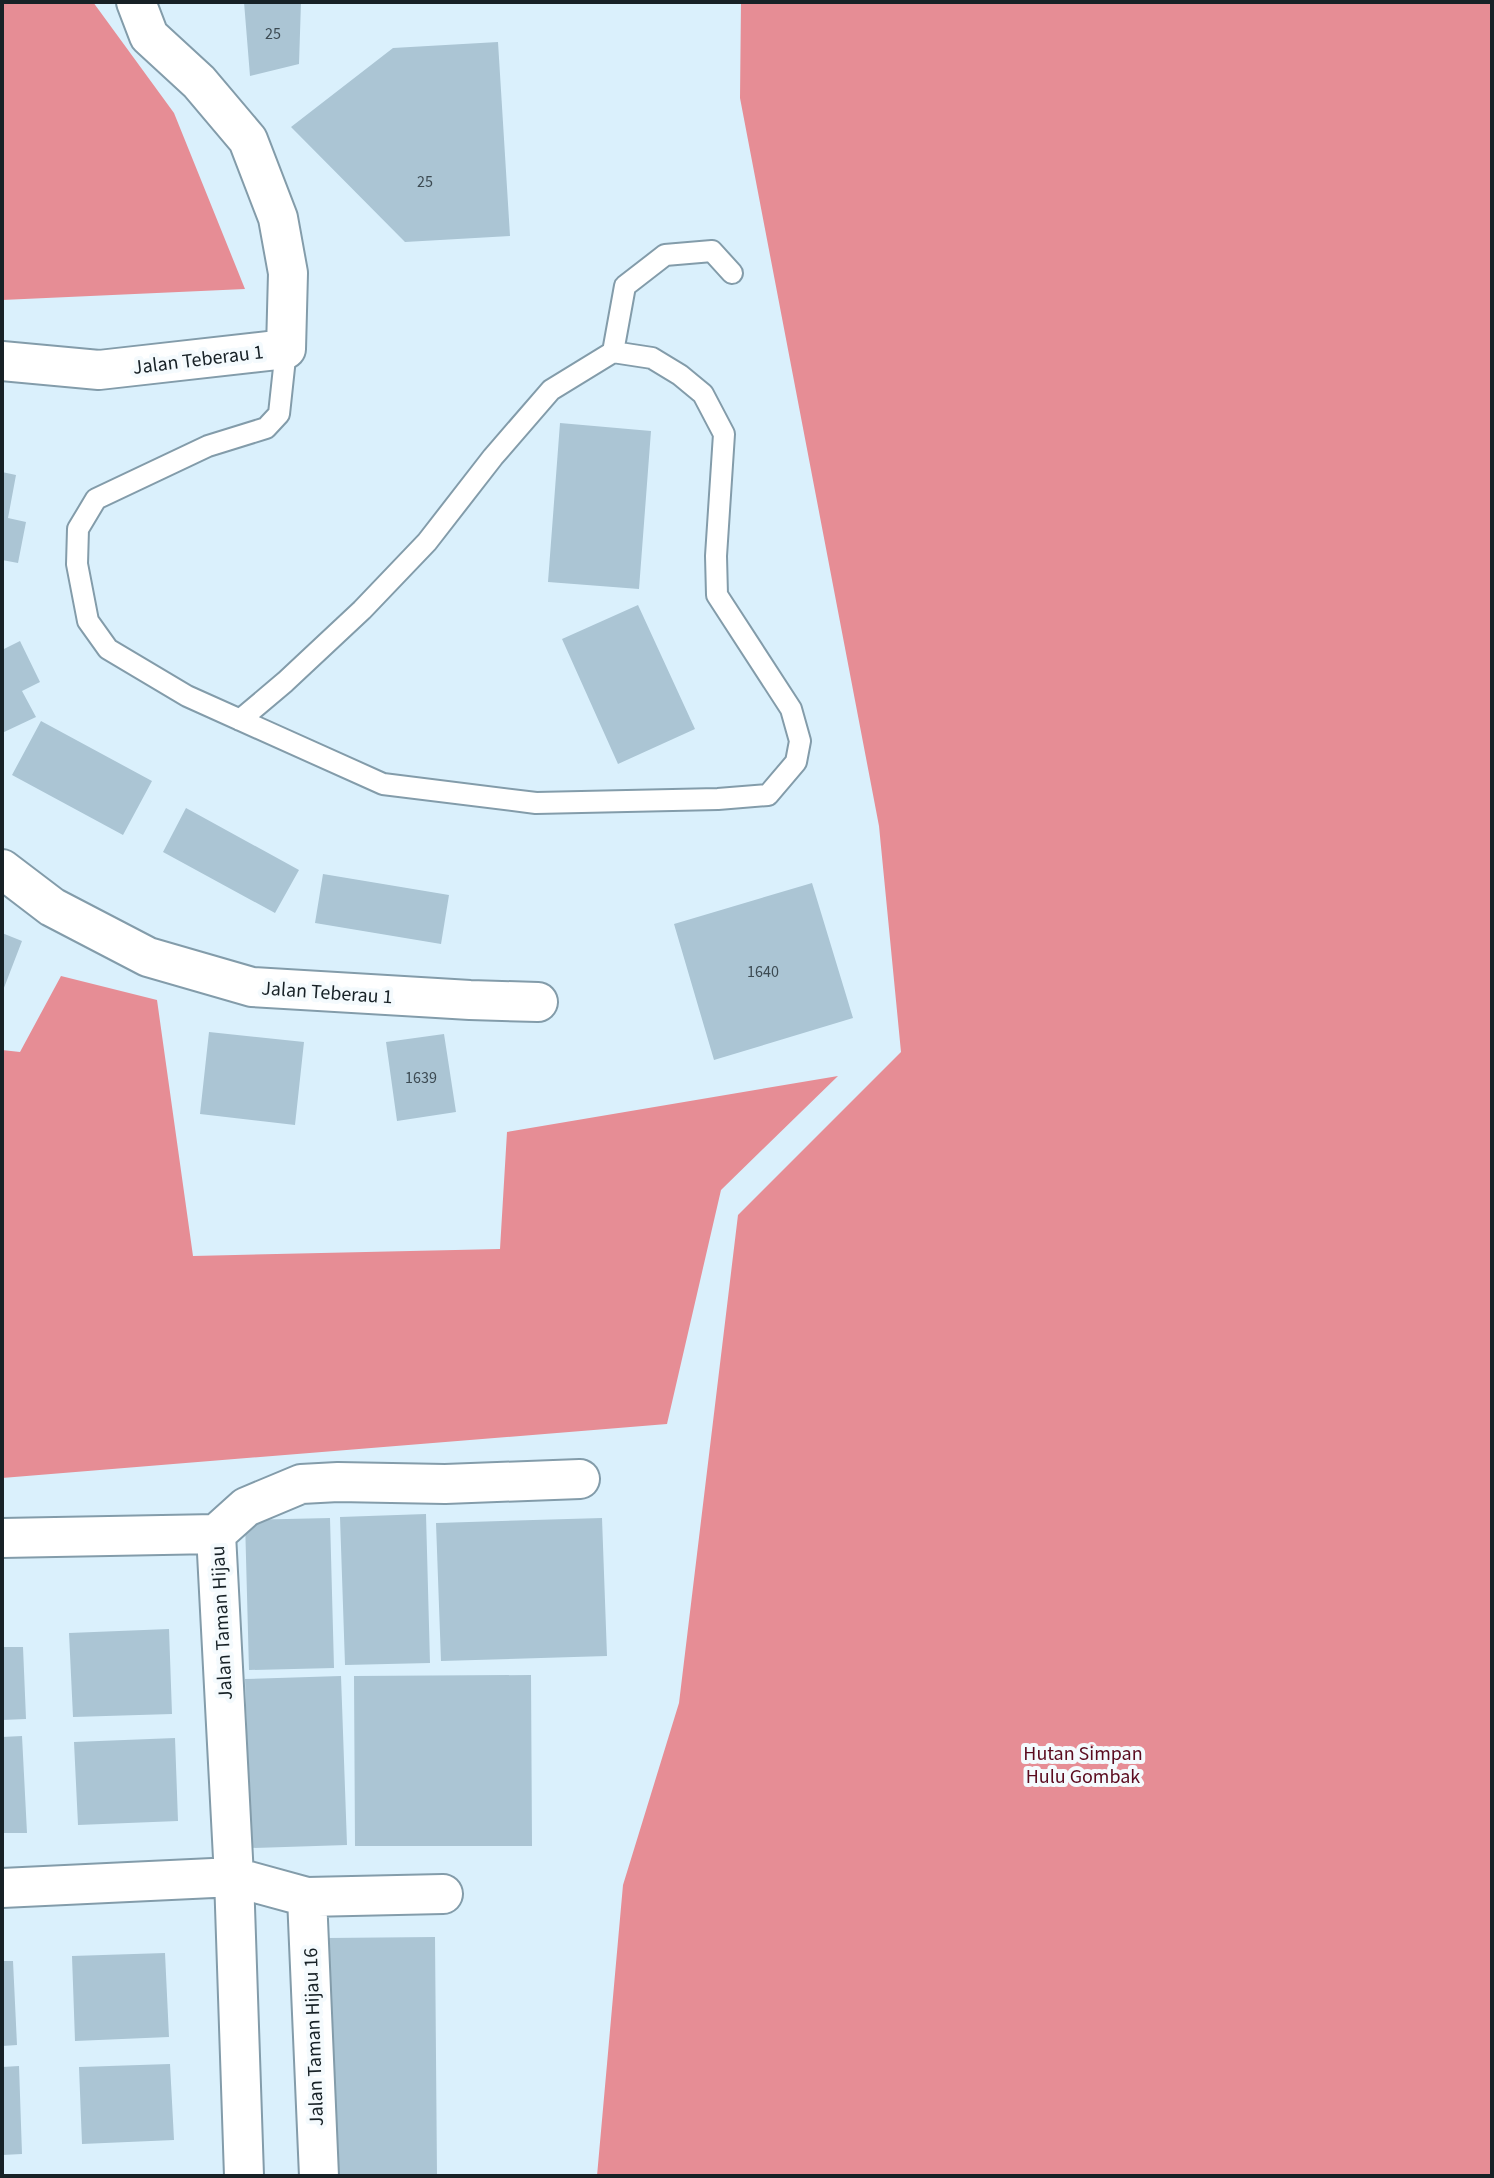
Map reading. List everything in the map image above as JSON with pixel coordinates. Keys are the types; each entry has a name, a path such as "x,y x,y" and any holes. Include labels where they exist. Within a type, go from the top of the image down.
{"street":[{"name":"Jalan Teberau 1","path":"2,361 99,370 286,349 288,273 278,218 248,140 199,82 149,36 136,2"},
{"name":"Jalan Teberau 1","path":"2,869 52,907 148,957 252,987 538,1002"},
{"path":"216,1534 246,1507 301,1484 445,1484 580,1479"},
{"name":"Jalan Taman Hijau","path":"2,1538 216,1534 234,1877 244,2176"},
{"path":"2,1888 234,1877 307,1897 443,1894"},
{"name":"Jalan Taman Hijau 16","path":"307,1897 319,2176"}],"lane":[{"path":"613,352 625,286 665,255 712,251 732,273"},
{"path":"240,720 362,610 427,542 493,457 551,390 613,352 652,358 680,375 703,394 724,434 716,556 717,595 791,709 800,741 796,762 768,795 536,803 383,784 240,720 187,696 108,649 88,621 77,564 78,529 96,499 208,446 266,428 279,414 286,349"}],"green space":[{"path":"2,2 93,2 174,113 245,289 2,300"},
{"name":"Hutan Simpan Hulu Gombak","path":"741,2 1492,2 1492,2176 597,2176 623,1885 679,1703 738,1215 901,1052 879,826 740,98"},
{"path":"61,976 157,1000 193,1256 500,1249 507,1132 838,1076 721,1190 667,1424 2,1478 2,1050 20,1052"}],"building":[{"path":"244,2 301,2 299,64 250,76"},
{"path":"498,42 510,236 405,242 291,127 393,48"},
{"path":"560,423 651,431 639,589 548,582"},
{"path":"2,472 16,475 8,518 26,522 18,563 2,560"},
{"path":"638,605 695,729 618,764 562,639"},
{"path":"20,641 40,682 22,691 36,717 2,733 2,650"},
{"path":"41,721 152,781 123,835 12,775"},
{"path":"186,808 299,870 275,913 163,852"},
{"path":"323,874 449,895 441,944 315,923"},
{"path":"812,883 853,1018 714,1060 674,924"},
{"path":"2,933 22,941 2,993"},
{"path":"209,1032 304,1042 295,1125 200,1114"},
{"path":"444,1034 456,1112 397,1121 386,1042"},
{"path":"426,1514 430,1663 345,1665 340,1517"},
{"path":"330,1518 334,1668 249,1670 245,1520"},
{"path":"602,1518 607,1656 441,1661 436,1523"},
{"path":"169,1629 172,1714 73,1717 69,1633"},
{"path":"2,1647 23,1647 26,1719 2,1720"},
{"path":"531,1675 532,1846 355,1846 354,1676"},
{"path":"341,1676 347,1845 251,1848 245,1679"},
{"path":"22,1736 27,1833 2,1833 2,1737"},
{"path":"175,1738 178,1821 78,1825 74,1742"},
{"path":"435,1937 437,2176 330,2176 327,1938"},
{"path":"165,1953 169,2037 75,2041 72,1956"},
{"path":"2,1961 13,1961 17,2045 2,2046"},
{"path":"170,2064 174,2140 82,2144 79,2067"},
{"path":"19,2066 22,2154 2,2155 2,2067"}]}
